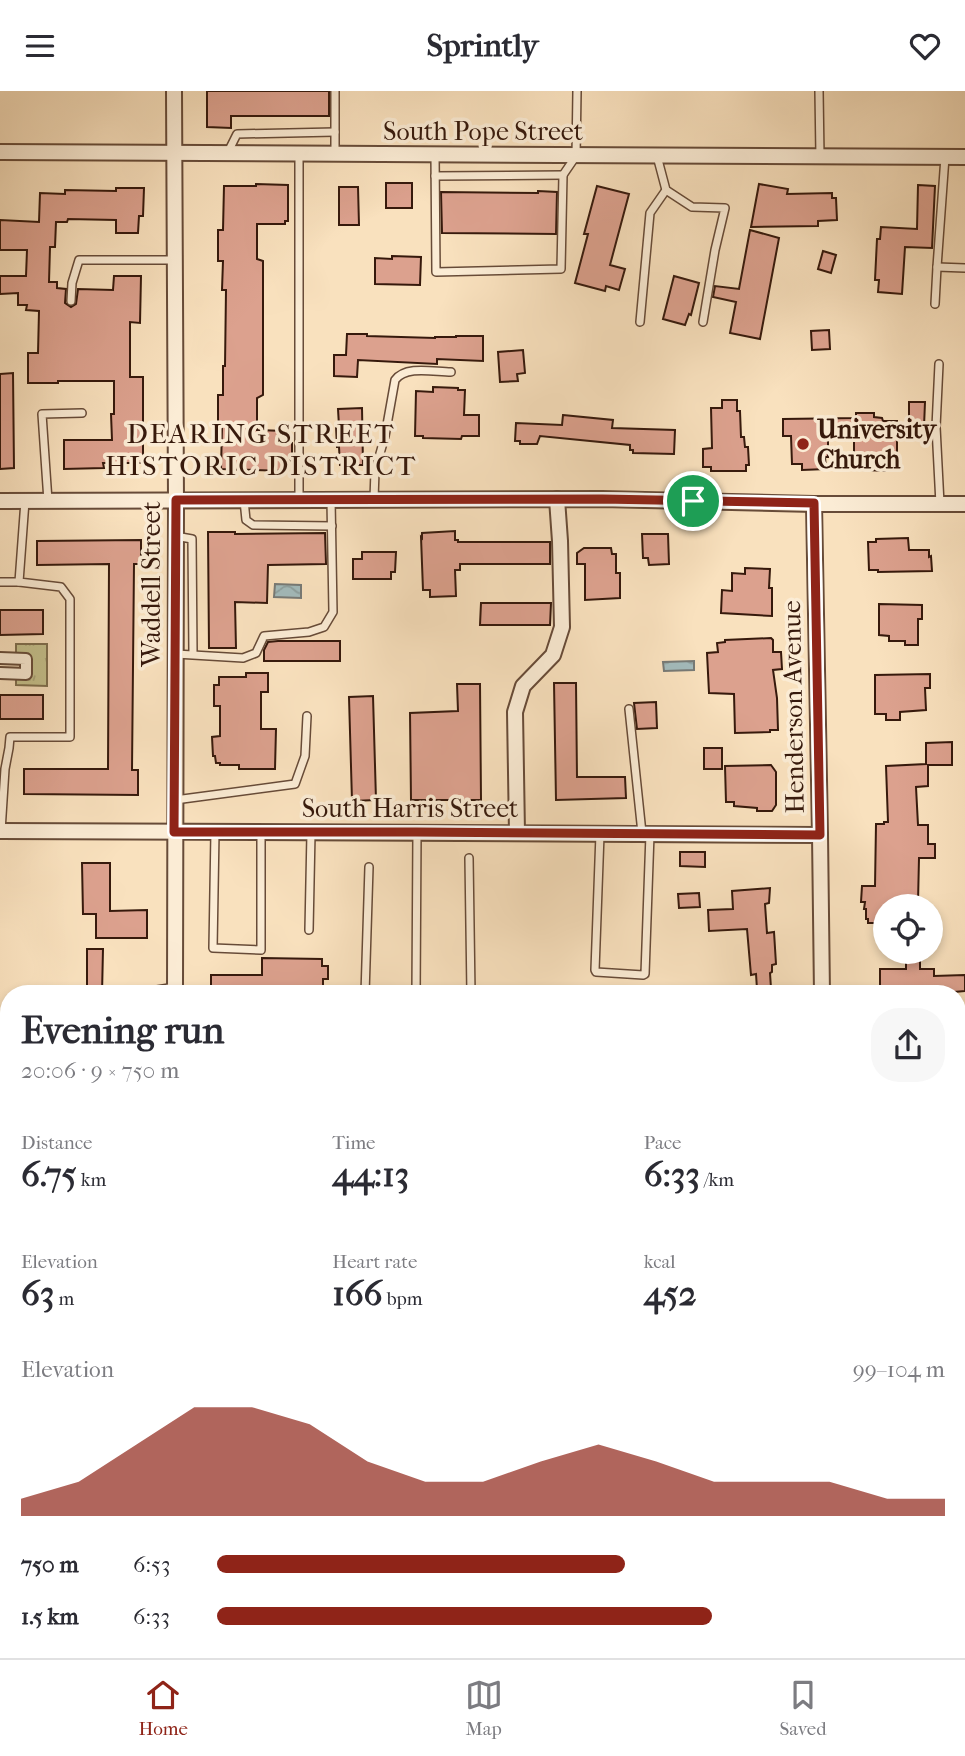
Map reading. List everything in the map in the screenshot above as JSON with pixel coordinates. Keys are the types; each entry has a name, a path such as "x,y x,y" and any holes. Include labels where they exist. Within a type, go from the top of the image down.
{"street":[{"name":"Waddell Street","path":"174,91 175,985"},
{"name":"South Pope Street","path":"0,152 965,157"},
{"path":"0,501 557,499 965,504"},
{"path":"517,834 515,712 523,686 553,655 562,627 557,499"},
{"name":"Henderson Avenue","path":"814,503 822,985"},
{"path":"0,658 26,659 26,674 0,673"},
{"name":"South Harris Street","path":"0,831 820,835"}],"lane":[{"path":"335,91 335,155"},
{"path":"435,155 436,272 561,269 564,175 576,156 577,91"},
{"path":"819,91 820,156"},
{"path":"227,154 237,135 335,132"},
{"path":"299,155 299,500"},
{"path":"656,155 666,190 692,207 725,208 703,322"},
{"path":"935,304 946,157"},
{"path":"435,176 564,175"},
{"path":"640,322 650,213 666,190"},
{"path":"71,302 72,282 79,260 175,260"},
{"path":"937,267 965,268"},
{"path":"939,364 936,427 940,504"},
{"path":"373,500 375,471 385,436 395,380 400,373 408,371 451,372"},
{"path":"48,501 42,414 82,413"},
{"path":"244,500 246,520 253,525 332,526"},
{"path":"175,654 243,658 256,653 264,636 309,632 324,627 333,612 331,500"},
{"path":"19,582 25,501"},
{"path":"175,536 192,539 193,654"},
{"path":"0,582 61,587 70,599 70,737 10,737 0,831"},
{"path":"600,834 595,970 643,975 646,834 629,709"},
{"path":"174,800 295,784 305,757 307,716"},
{"path":"0,748 9,748"},
{"path":"215,832 213,948 261,950 261,833"},
{"path":"309,930 311,832"},
{"path":"416,832 416,985"},
{"path":"469,858 471,985"},
{"path":"365,985 369,867"}],"green space":[{"path":"16,644 47,644 47,686 16,685 16,673 26,673 26,659 16,658"}],"water":[{"path":"275,584 301,585 301,598 274,597"},
{"path":"694,661 694,670 664,671 663,662"}],"building":[{"path":"207,91 329,91 329,116 231,116 231,128 207,127"},
{"path":"386,183 412,183 412,208 386,208"},
{"path":"759,184 788,189 787,194 832,193 832,198 836,198 837,220 818,221 818,226 751,227"},
{"path":"288,185 288,221 285,221 285,224 257,224 257,259 263,261 263,395 257,398 257,430 285,431 285,443 292,443 292,461 287,460 286,471 221,469 222,427 218,427 218,395 223,395 226,290 222,290 223,261 218,261 218,230 223,230 224,186"},
{"path":"918,185 935,186 932,248 905,247 902,294 878,292 879,280 875,280 877,239 880,239 881,227 917,229"},
{"path":"597,186 629,194 610,265 625,269 619,290 606,286 605,291 575,283"},
{"path":"339,187 358,187 359,225 339,225"},
{"path":"116,188 144,188 143,216 139,216 138,233 116,233 116,220 68,219 67,222 56,222 55,247 50,247 49,282 57,282 57,288 66,289 65,303 71,307 76,304 78,289 113,290 114,276 141,276 140,323 130,322 130,377 143,377 143,463 103,463 104,468 64,469 64,440 112,440 114,381 28,383 28,353 38,353 39,311 26,310 27,305 18,305 18,293 0,294 0,276 26,276 27,250 0,250 0,220 39,222 40,193 65,194 65,190 116,191"},
{"path":"441,192 557,192 556,234 442,233"},
{"path":"750,230 779,238 760,339 730,333 736,302 713,297 715,286 739,289"},
{"path":"823,251 836,255 831,273 818,269"},
{"path":"392,256 421,257 420,285 375,284 375,258 392,259"},
{"path":"674,276 699,283 691,315 689,314 685,325 663,319"},
{"path":"829,330 830,349 812,350 811,331"},
{"path":"347,334 435,338 483,336 483,361 437,359 437,364 358,360 357,377 334,376 334,355 346,355"},
{"path":"523,350 525,373 517,374 518,381 500,382 498,352"},
{"path":"13,373 14,468 0,469 0,374"},
{"path":"433,387 465,390 464,415 479,415 479,436 462,436 461,439 415,436 416,391 433,392"},
{"path":"722,400 737,400 741,437 744,437 745,447 748,447 749,465 746,465 746,471 711,471 711,467 703,467 703,449 712,448 711,408 722,408"},
{"path":"909,402 925,402 924,427 909,427"},
{"path":"362,408 363,465 340,465 336,426 339,426 338,409"},
{"path":"856,413 874,413 874,417 882,418 883,421 897,421 897,457 894,457 893,471 862,470 862,459 854,459 854,435 828,436 826,469 802,470 802,464 792,464 791,436 783,436 783,419 856,418"},
{"path":"563,415 613,420 612,428 675,430 674,454 633,453 630,445 540,436 537,444 520,444 520,441 515,441 516,423 562,425"},
{"path":"455,531 455,540 458,542 550,542 550,564 460,564 460,570 455,570 456,596 430,597 430,590 423,590 422,533"},
{"path":"208,532 325,533 326,564 268,565 267,603 235,602 236,648 209,648"},
{"path":"642,534 668,534 669,564 649,565 648,558 643,558"},
{"path":"908,538 909,550 929,550 932,571 869,570 868,542 876,542 876,539"},
{"path":"141,540 141,564 134,564 132,770 138,770 138,795 24,794 24,769 108,769 109,564 37,565 37,541"},
{"path":"584,548 611,548 612,554 616,554 616,573 620,573 620,598 585,600 585,564 577,564 577,553"},
{"path":"362,552 396,552 395,572 391,572 391,579 353,579 353,559 362,559"},
{"path":"745,568 770,569 772,616 721,613 722,590 732,591 732,573 745,574"},
{"path":"481,603 551,603 550,625 480,625"},
{"path":"879,604 922,605 922,619 918,619 918,645 905,645 905,641 889,641 889,636 879,635"},
{"path":"0,610 43,610 43,634 0,635"},
{"path":"771,638 773,652 781,652 782,669 773,670 778,730 735,733 734,694 709,693 707,653 718,652 717,643 725,640"},
{"path":"340,641 340,661 264,661 264,650 268,642"},
{"path":"246,673 268,673 268,692 261,692 261,729 276,729 275,769 239,769 239,765 216,763 213,756 212,737 220,736 220,706 214,706 214,685 219,685 219,677 246,677"},
{"path":"930,674 930,688 925,688 926,710 900,712 900,720 886,720 886,714 875,714 875,675"},
{"path":"554,683 576,683 577,777 625,777 626,798 556,800"},
{"path":"457,684 480,684 481,800 411,800 410,713 458,711"},
{"path":"0,695 43,695 43,719 0,719"},
{"path":"373,696 376,800 352,801 349,697"},
{"path":"656,702 657,728 637,729 634,703"},
{"path":"952,742 952,765 928,765 928,786 916,787 918,825 928,825 928,844 935,844 935,858 919,858 918,894 873,894 873,923 868,923 865,902 861,902 862,886 875,886 876,824 888,822 886,766 926,764 926,743"},
{"path":"704,748 722,748 722,769 704,769"},
{"path":"771,765 776,772 776,805 772,811 757,811 757,808 734,806 734,802 726,802 725,766"},
{"path":"680,852 705,852 705,867 680,866"},
{"path":"82,863 110,863 110,911 147,910 147,938 96,938 96,914 83,914"},
{"path":"770,888 769,903 765,904 767,933 774,932 776,964 772,965 770,973 771,985 757,985 756,974 751,975 747,929 709,931 708,910 733,909 732,891"},
{"path":"699,893 700,907 679,908 678,894"},
{"path":"87,949 103,949 102,985 87,985"},
{"path":"262,958 322,959 322,966 328,966 328,979 323,979 323,985 211,985 211,975 262,975"},
{"path":"906,964 920,964 920,969 934,969 934,976 965,975 965,985 880,985 880,969 906,969"}],"place":[{"name":"University Church","path":"803,444"}],"district":[{"name":"DEARING STREET HISTORIC DISTRICT","path":"261,449"}],"route":[{"path":"176,500 693,501 814,503 820,835 174,832 176,500"}]}
